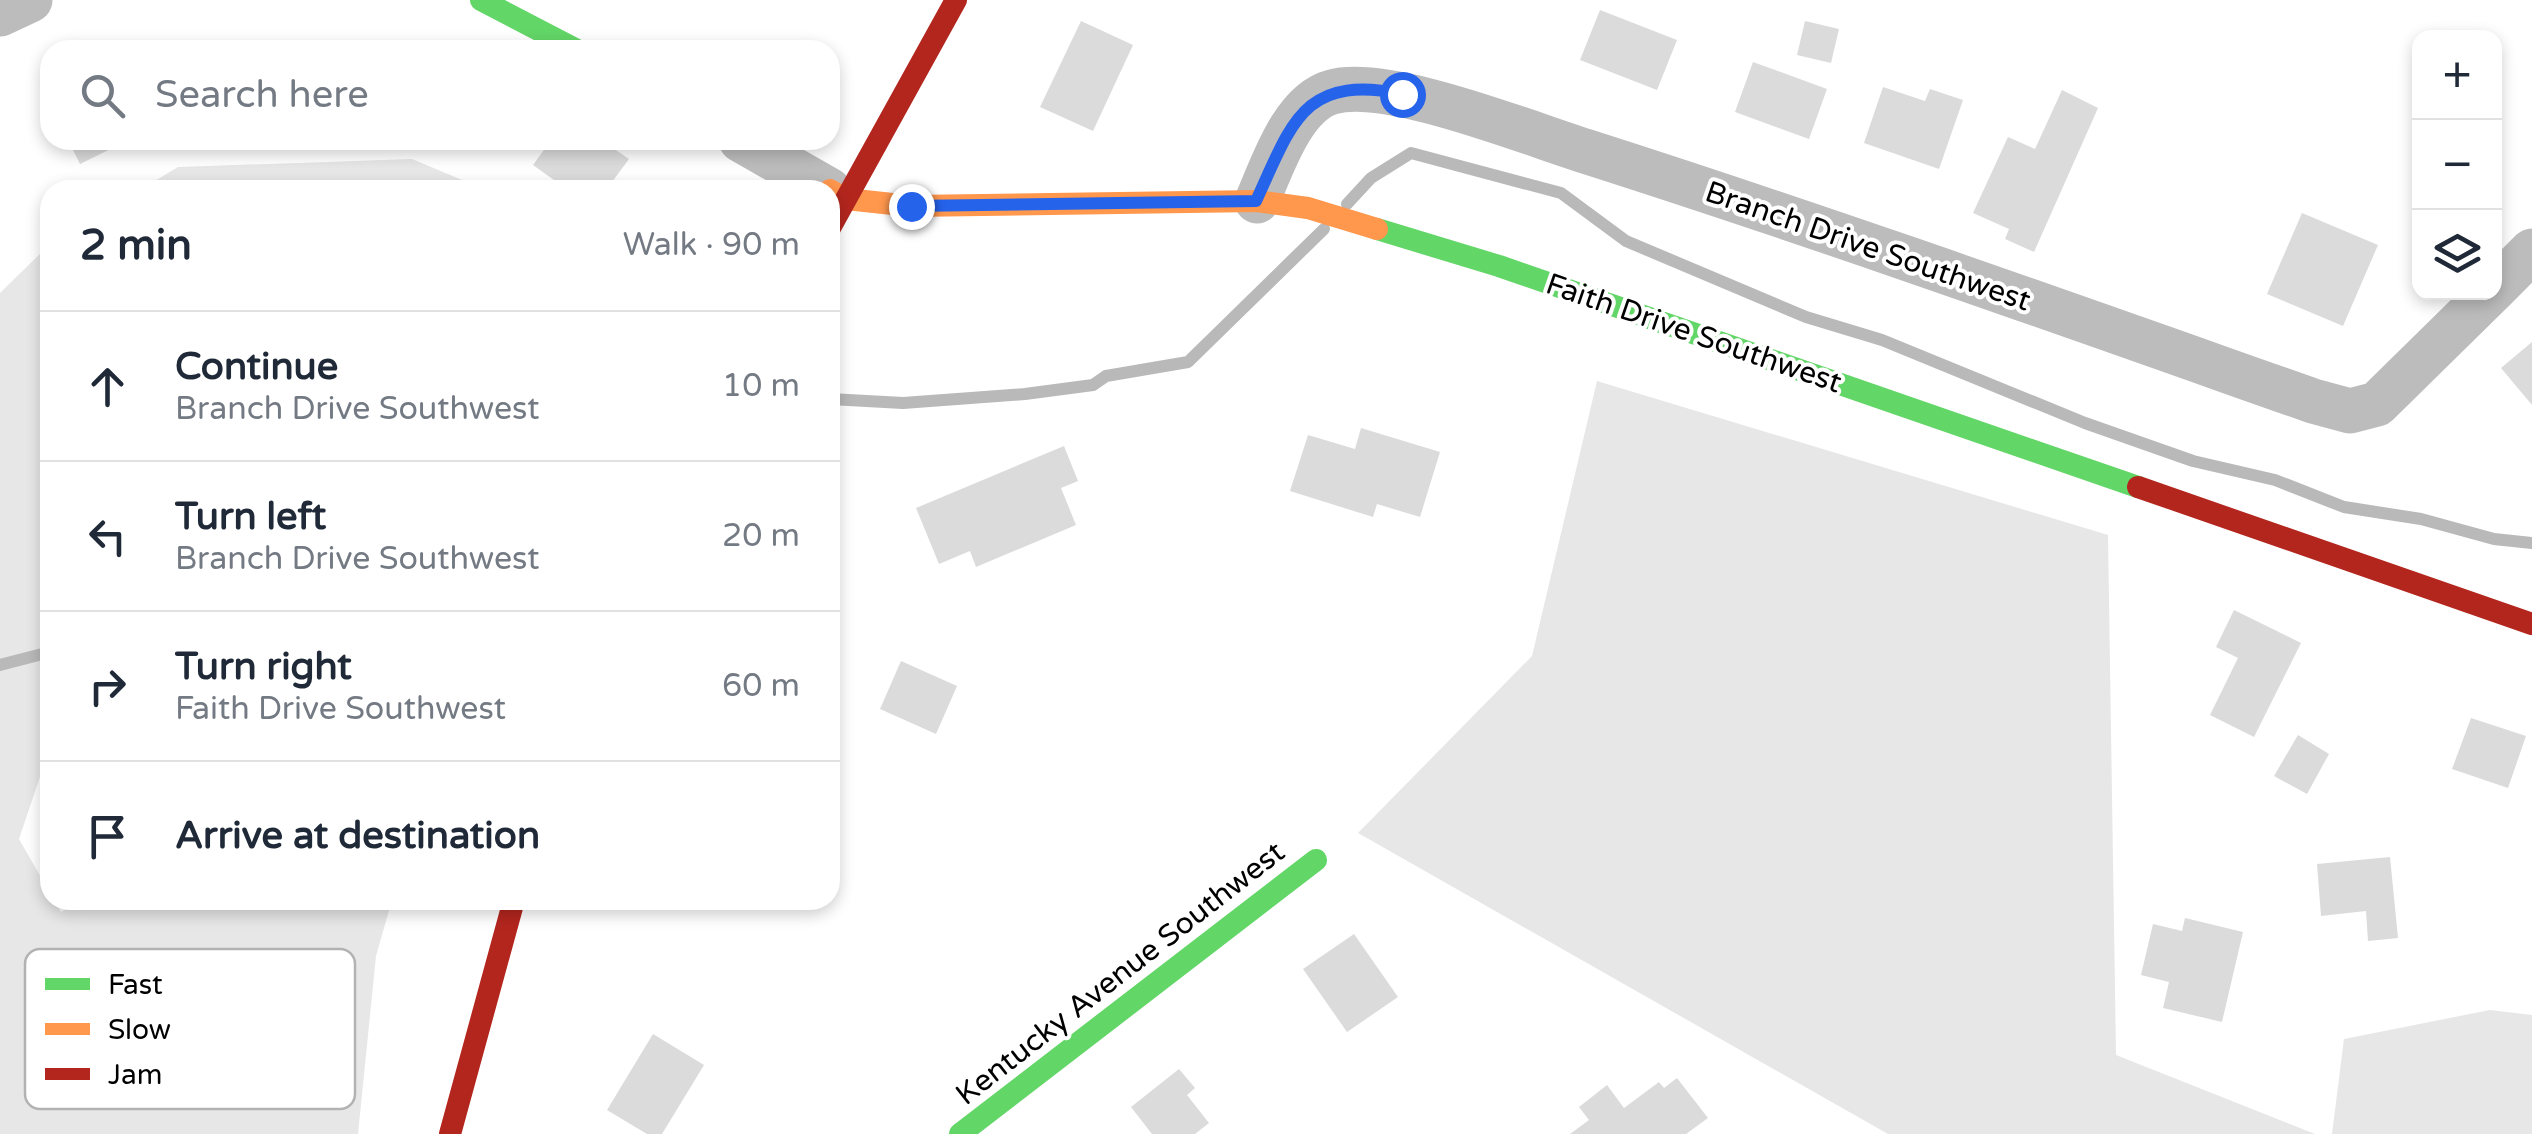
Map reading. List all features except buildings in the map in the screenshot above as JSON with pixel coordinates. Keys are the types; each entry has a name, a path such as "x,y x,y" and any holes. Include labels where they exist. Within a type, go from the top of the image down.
{"street":[{"path":"0,14 30,0"},
{"path":"481,0 558,40"},
{"path":"840,185 956,0"},
{"name":"Branch Drive Southwest","path":"1256,201 1285,136 1304,111 1330,92 1372,88 1462,112 1824,228 2313,401 2350,410 2377,404 2482,300"},
{"name":"Faith Drive Southwest","path":"759,150 812,180"},
{"name":"Faith Drive Southwest","path":"840,194 911,206 1256,201 1308,208 1498,266 2532,624"},
{"name":"Branch Drive Southwest","path":"2502,280 2532,252"},
{"name":"Kentucky Avenue Southwest","path":"960,1134 1316,860"},
{"path":"450,1134 511,910"}],"shaded area":[{"path":"412,159 462,180 157,180 178,167"},
{"path":"40,254 40,777 19,839 40,876 40,910 389,910 376,956 358,1134 0,1134 0,293"},
{"path":"1597,381 2108,535 2116,1055 2315,1134 1888,1134 1358,833 1532,656"},
{"path":"2490,1010 2532,1015 2532,1134 2332,1134 2344,1039"}],"waterway":[{"path":"1347,204 1371,178 1411,153 1561,193 1626,241 1806,317 1882,340 2085,423 2193,461 2275,480 2344,507 2421,519 2494,539 2532,543"},
{"path":"840,400 903,403 1025,394 1093,385 1106,376 1188,362 1324,229"},
{"path":"0,665 40,655"}],"traffic: fast":[{"path":"481,0 558,40"},
{"path":"1377,229 1499,266 2138,487"},
{"path":"960,1134 1316,860"}],"traffic: slow":[{"path":"840,196 911,206 1257,201 1308,208 1377,229"}],"traffic: jam":[{"path":"840,210 956,0"},
{"path":"2138,487 2532,624"},
{"path":"450,1134 511,910"}],"route":[{"path":"911,206 1256,201 1285,136 1304,111 1330,92 1372,88 1402,94"}]}
